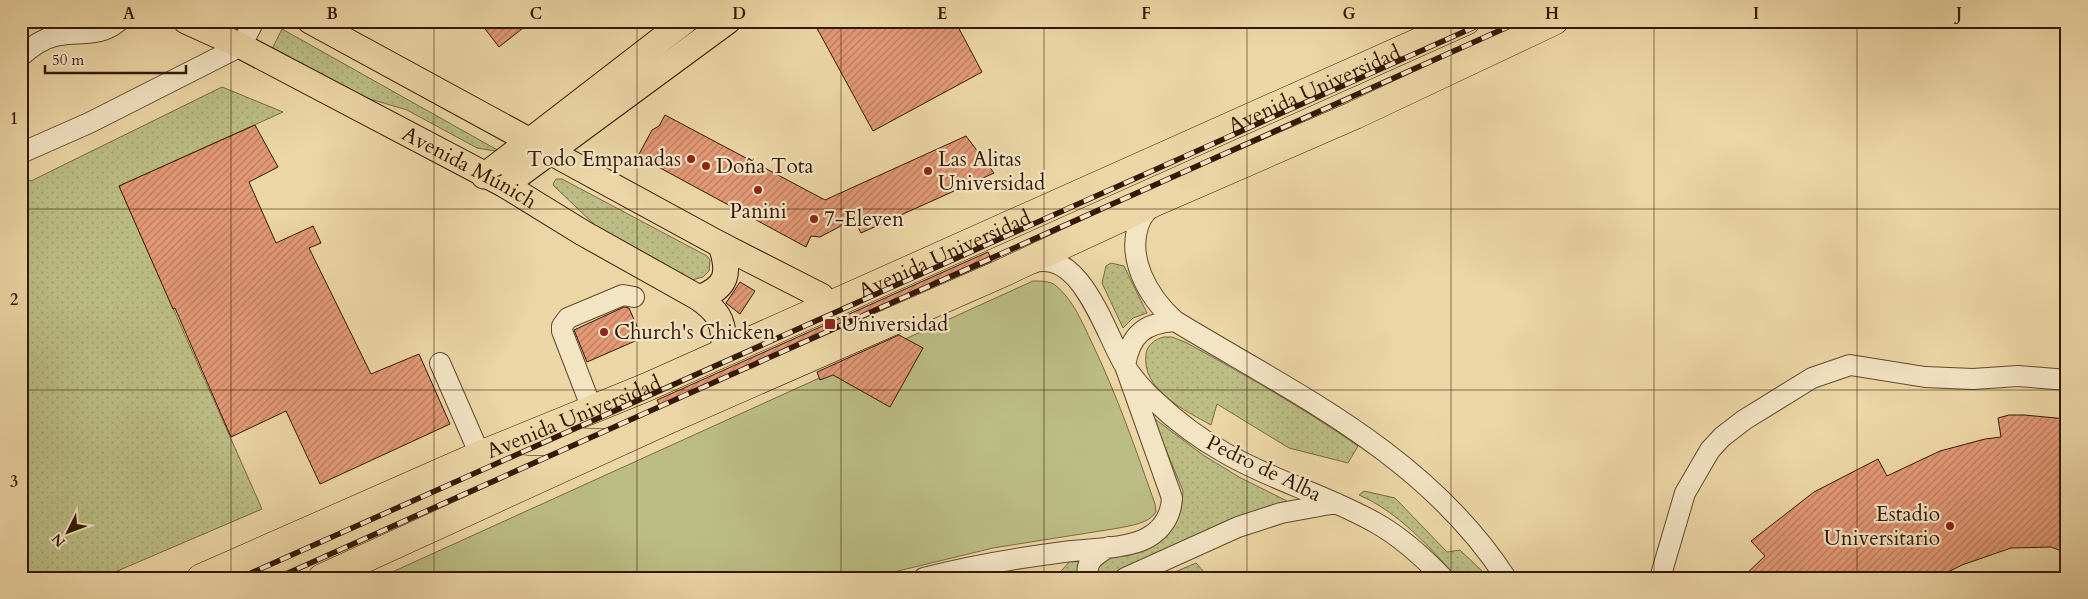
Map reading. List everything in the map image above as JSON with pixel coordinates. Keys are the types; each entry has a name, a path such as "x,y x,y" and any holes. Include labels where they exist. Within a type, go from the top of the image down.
{"highway":[{"name":"Avenida Universidad","path":"201,578 480,455 647,387 1466,21"},
{"name":"Avenida Universidad","path":"322,578 619,443 998,275 1153,203 1355,115 1554,21"},
{"path":"516,441 619,443"}],"main road":[{"name":"Avenida Múnich","path":"186,21 241,46 495,180 583,233 699,298 718,315 723,330 724,342"},
{"path":"310,21 721,245 821,296"},
{"path":"495,180 539,146 685,21"},
{"path":"539,146 728,21"},
{"path":"699,298 712,293 724,279 727,270 721,245"}],"street":[{"path":"21,56 42,41 56,36 100,33 109,30 119,21"},
{"path":"21,153 89,123 241,46 254,21"},
{"path":"1153,203 1141,220 1136,240 1136,256 1141,273 1153,298 1175,321 1336,417 1375,443 1429,486 1444,501 1476,536 1506,578"},
{"name":"Pedro de Alba","path":"998,275 1040,260 1054,262 1066,268 1090,298 1125,366 1156,402 1210,444 1257,469 1336,503 1390,532 1443,578"},
{"path":"592,409 562,331 562,326 568,318 623,295 634,297"},
{"path":"924,578 1004,560 1120,547 1148,538 1166,521 1172,507 1170,488 1125,366 1128,351 1138,334 1153,324 1175,321"},
{"path":"440,364 480,455"},
{"path":"1660,578 1686,493 1710,450 1722,437 1744,420 1812,378 1850,364 1925,377 1973,379 2018,376 2067,380"},
{"path":"1125,578 1238,527 1281,513 1336,503"},
{"path":"1088,578 1089,562 1109,547"}],"green space":[{"path":"282,29 501,152 477,148 407,110 343,91 271,51"},
{"path":"222,87 283,112 119,186 262,509 101,578 21,578 21,177 31,181"},
{"path":"556,179 562,179 707,256 710,260 709,271 703,277 692,280 598,228 554,186 553,184"},
{"path":"1111,263 1124,266 1147,313 1133,318 1123,328 1102,283 1106,266"},
{"path":"1033,281 1053,284 1067,297 1081,320 1110,382 1155,504 1156,512 1144,522 1119,528 993,548 869,578 379,578"},
{"path":"1164,337 1172,337 1185,342 1229,366 1295,405 1358,446 1348,463 1289,448 1217,404 1211,425 1178,406 1158,389 1146,367 1148,348 1155,341"},
{"path":"1155,419 1203,455 1239,477 1287,501 1286,504 1107,578 1091,578 1100,560 1144,549 1167,534 1176,523 1181,509 1183,491 1154,421"},
{"path":"1364,491 1395,498 1447,552 1460,550 1484,573 1492,578 1457,578 1424,542 1400,520 1359,495"},
{"path":"1088,559 1085,578 1055,578 1070,561"},
{"path":"1196,563 1204,572 1198,578 1161,578"}],"building":[{"path":"479,21 532,21 499,47"},
{"path":"813,21 955,21 982,72 873,131"},
{"path":"665,115 825,200 966,136 994,173 861,233 854,219 820,237 811,236 806,247 638,156 652,130 659,126"},
{"path":"255,125 278,167 249,182 276,243 313,226 321,243 309,248 371,374 419,354 450,424 320,484 286,411 231,437 119,186"},
{"path":"988,252 992,261 660,406 657,400"},
{"path":"740,282 755,291 740,314 726,303"},
{"name":"Church's Chicken","path":"624,307 629,308 642,338 587,362 574,330"},
{"path":"899,335 923,348 890,407 833,375 820,380 817,372"},
{"name":"Estadio Universitario","path":"2009,415 2067,419 2067,553 2051,547 2011,548 1962,565 1936,578 1742,578 1765,556 1751,541 1814,492 1878,459 1887,476 1940,451 1985,439 2001,437 1998,418"}],"railway":[{"path":"240,578 1488,21"},
{"path":"277,578 1521,21"}],"place":[{"name":"Todo Empanadas","path":"691,159"},
{"name":"Doña Tota","path":"706,166"},
{"name":"Las Alitas Universidad","path":"928,171"},
{"name":"Panini","path":"758,190"},
{"name":"7-Eleven","path":"814,219"},
{"name":"Universidad","path":"830,324"},
{"name":"Church's Chicken","path":"604,332"},
{"name":"Estadio Universitario","path":"1950,526"}]}
